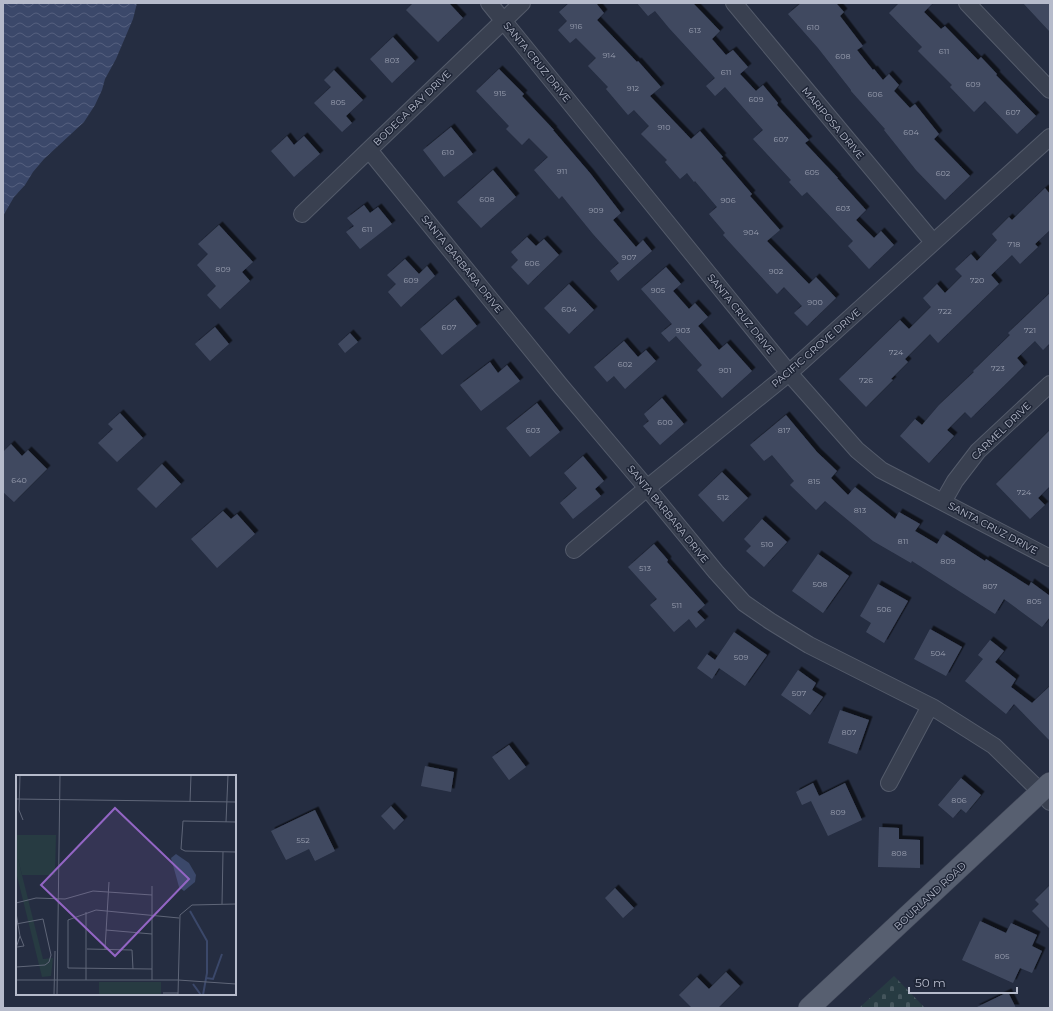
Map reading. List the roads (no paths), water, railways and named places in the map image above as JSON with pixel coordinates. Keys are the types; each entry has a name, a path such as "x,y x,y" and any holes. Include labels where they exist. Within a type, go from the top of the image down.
{"main road":[{"name":"BOURLAND ROAD","path":"809,1008 1047,792"}],"street":[{"name":"SANTA CRUZ DRIVE","path":"489,3 789,372 857,450 881,470 1050,558"},
{"name":"BODEGA BAY DRIVE","path":"302,214 522,3"},
{"name":"MARIPOSA DRIVE","path":"734,3 933,242"},
{"path":"968,3 1050,90"},
{"name":"PACIFIC GROVE DRIVE","path":"574,550 647,488 789,372 1050,137"},
{"name":"SANTA BARBARA DRIVE","path":"369,150 560,385 716,572 744,603 809,645 930,706 994,746 1047,792"},
{"name":"CARMEL DRIVE","path":"943,502 955,481 978,450 1050,384"},
{"path":"889,783 930,706"}],"water":[{"path":"3,3 137,3 133,19 116,59 105,79 95,105 84,122 44,159 33,172 25,185 14,197 3,216"}]}
